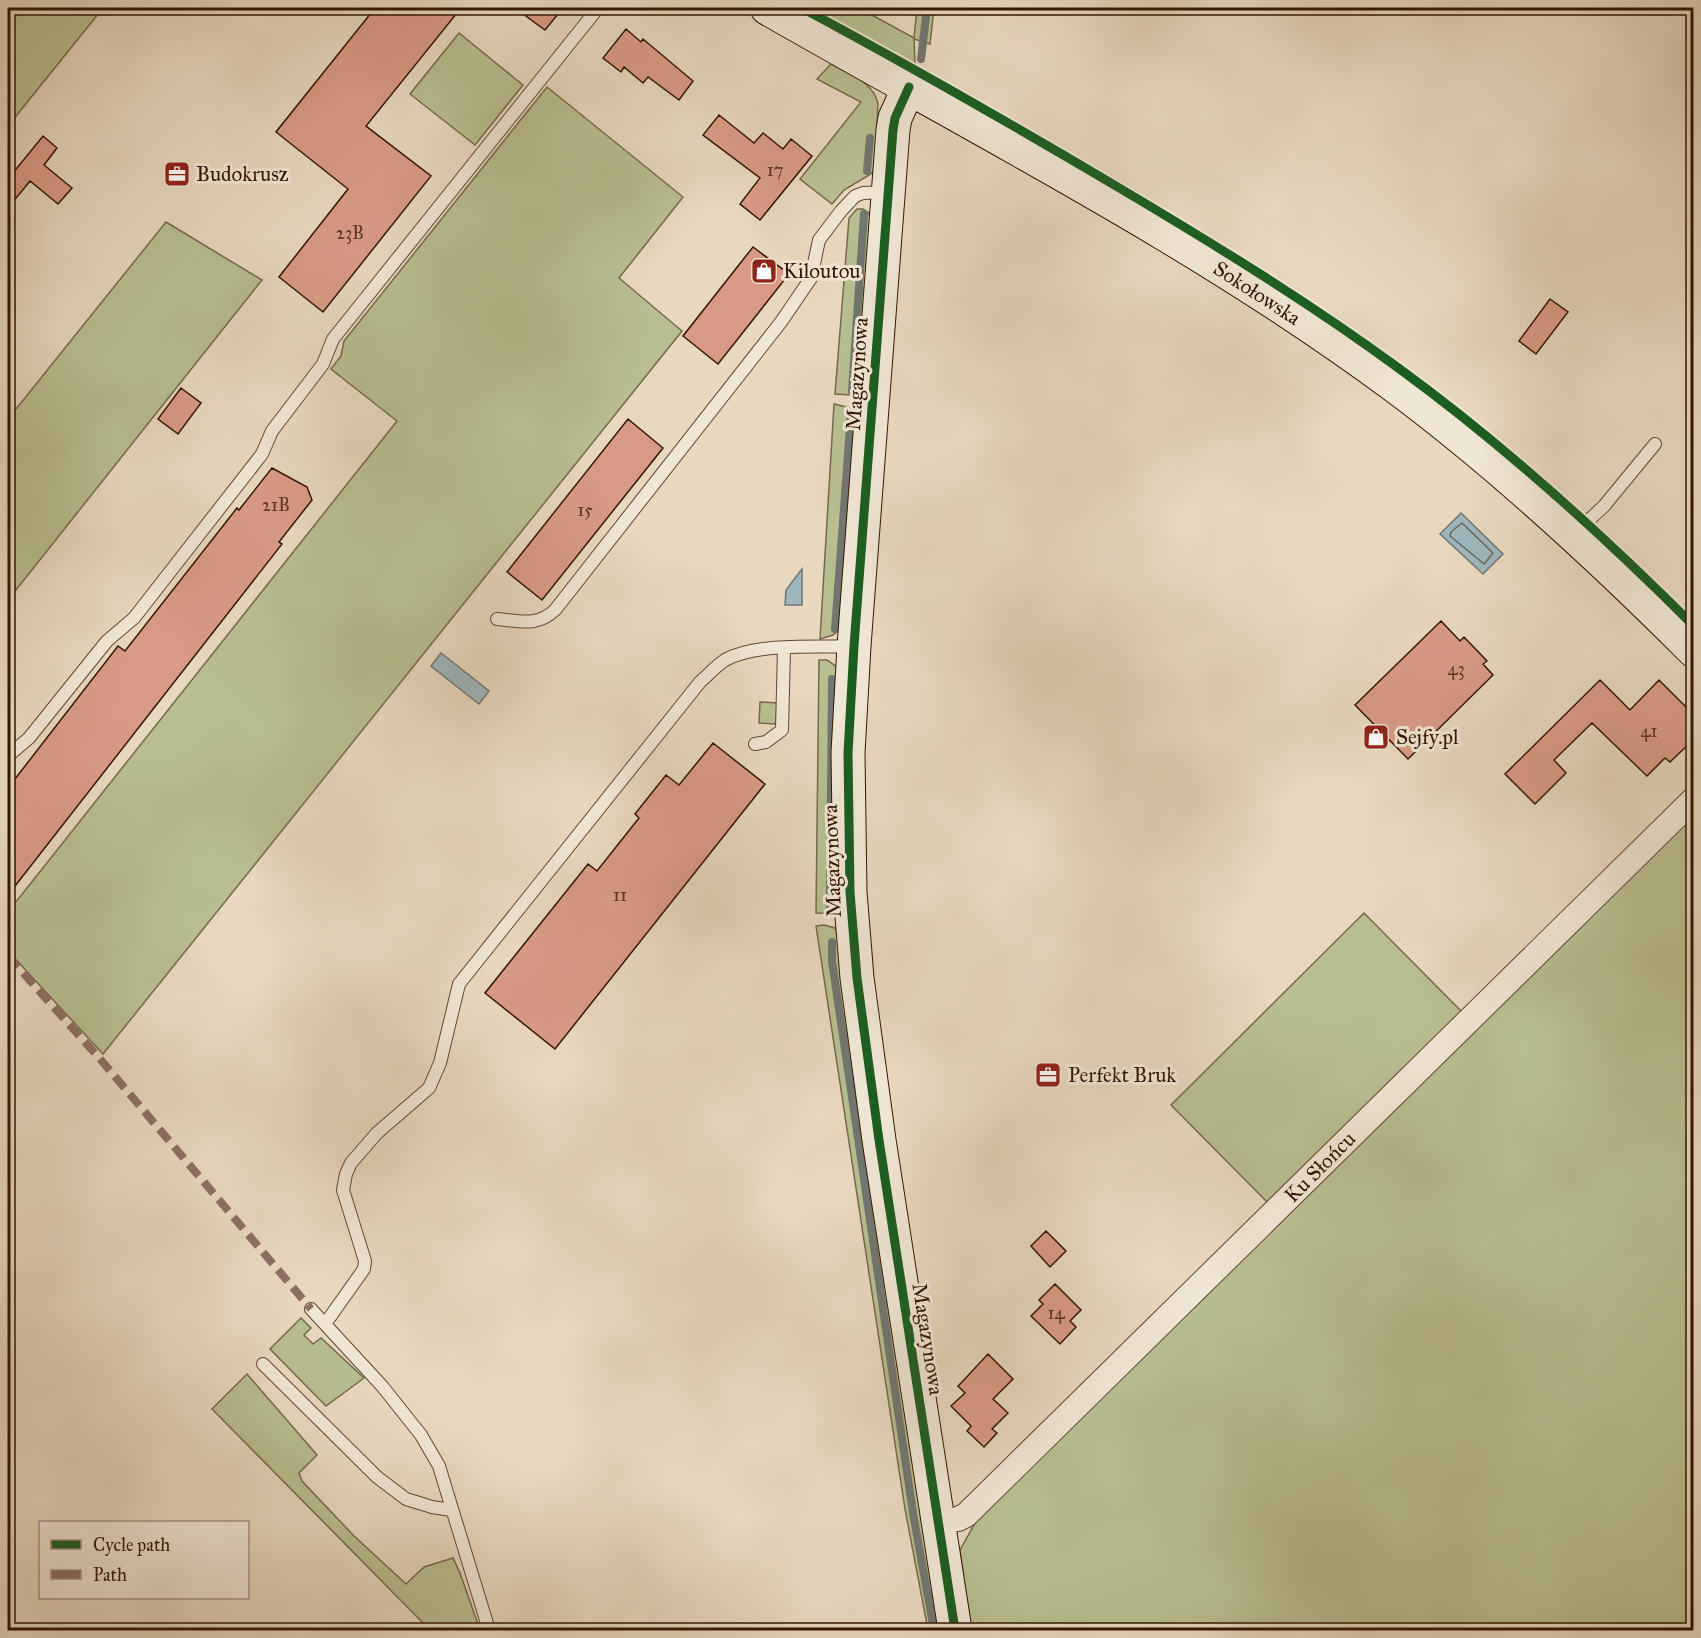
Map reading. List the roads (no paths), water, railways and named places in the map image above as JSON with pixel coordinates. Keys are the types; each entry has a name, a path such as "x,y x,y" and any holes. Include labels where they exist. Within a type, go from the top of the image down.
{"street":[{"name":"Sokołowska","path":"767,8 1119,208 1272,301 1436,418 1573,535 1694,651"},
{"name":"Magazynowa","path":"909,87 896,117 888,192 854,646 848,819 853,933 879,1140 955,1630"},
{"name":"Ku Słońcu","path":"939,1522 958,1519 966,1515 1694,799"}],"lane":[{"path":"8,756 29,738 107,641 134,618 262,454 272,431 323,364 333,339 598,8"},
{"path":"497,619 534,623 545,619 555,610 781,322 811,278 819,240 840,211 855,196 863,192 888,192"},
{"path":"1573,535 1604,506 1655,444"},
{"path":"325,1324 364,1269 363,1254 345,1202 343,1190 346,1174 351,1163 377,1133 429,1088 440,1063 459,984 700,682 722,662 739,653 854,646"},
{"path":"755,744 766,742 782,730 784,649"},
{"path":"312,1309 382,1386 421,1435 439,1466 489,1630"},
{"path":"263,1364 377,1477 406,1499 432,1508 451,1510"}],"water":[{"path":"1461,513 1503,554 1483,574 1440,534"},
{"path":"802,569 802,605 785,605 786,590"},
{"path":"441,653 489,691 479,704 431,666"}],"waterway":[{"path":"921,59 927,8"},
{"path":"867,171 870,138"},
{"path":"852,391 864,214"},
{"path":"835,629 851,414"},
{"path":"830,906 832,679"},
{"path":"832,942 832,961 913,1513 934,1630"}],"place":[{"name":"Budokrusz","path":"177,174"},
{"name":"Kiloutou","path":"764,271"},
{"name":"Sejfy.pl","path":"1376,737"},
{"name":"Perfekt Bruk","path":"1048,1075"}]}
